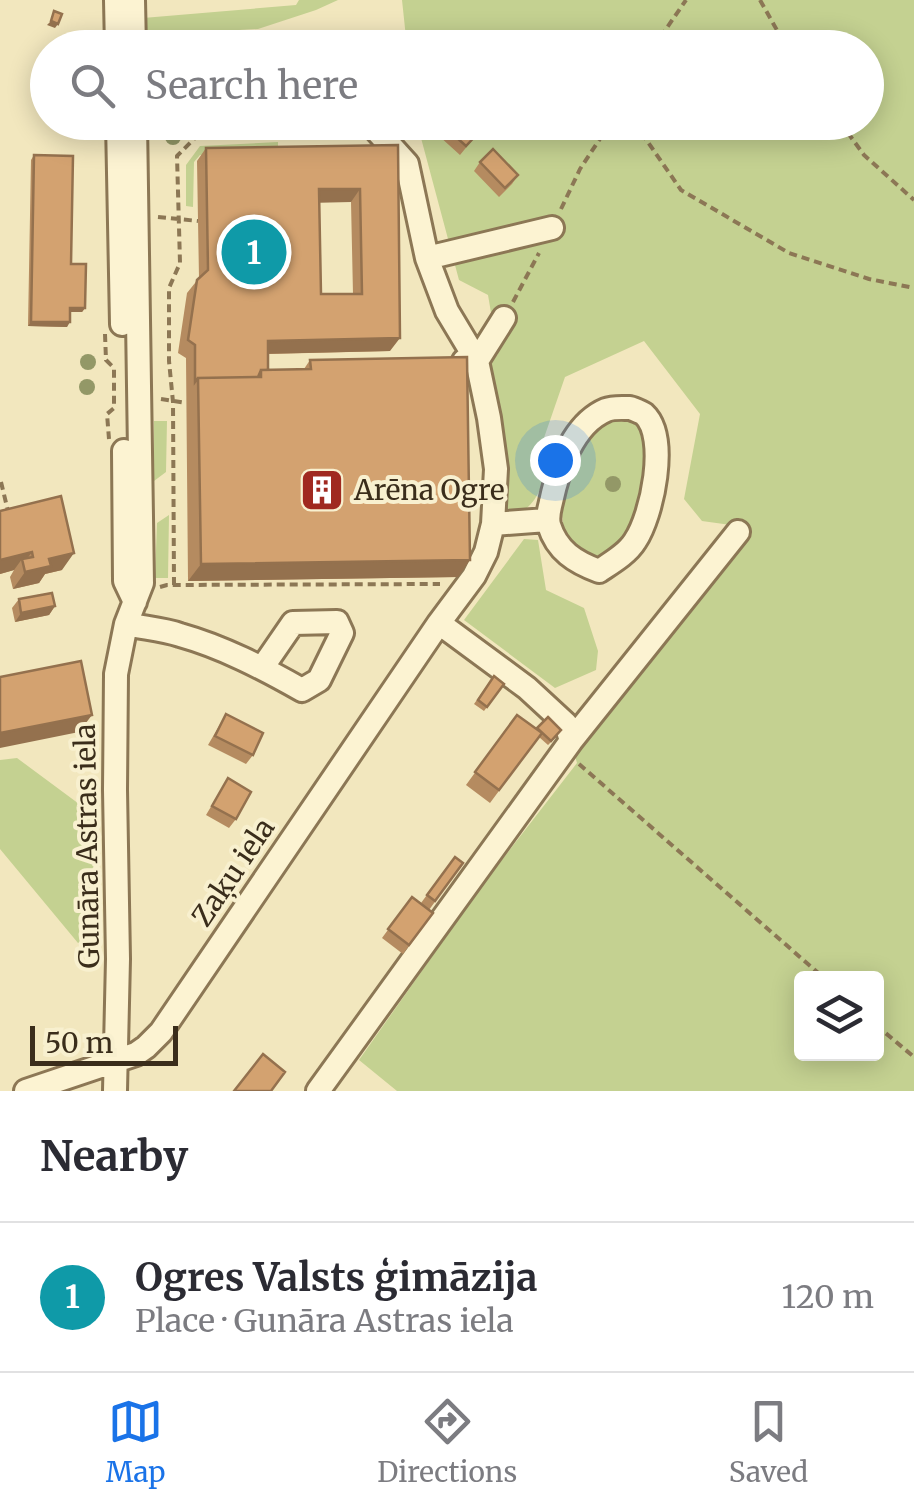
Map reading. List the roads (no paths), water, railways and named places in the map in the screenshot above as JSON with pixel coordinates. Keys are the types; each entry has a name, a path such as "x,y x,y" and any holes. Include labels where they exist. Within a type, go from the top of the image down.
{"street":[{"path":"116,0 116,30"},
{"path":"133,0 134,30"},
{"name":"Gunāra Astras iela","path":"118,140 125,581 137,606"},
{"name":"Gunāra Astras iela","path":"120,1080 116,674 142,582 135,140"},
{"name":"Zaķu iela","path":"26,1091 120,1080 161,1032 474,576 486,552 494,524 496,469 477,360 447,311 427,258 406,164 385,140"},
{"path":"427,258 552,228"},
{"path":"444,361 477,360 504,318"},
{"path":"608,408 630,408 644,414 653,430 656,478 635,542 598,571 572,560 547,520 561,467 575,438 590,421 608,408"},
{"path":"494,524 547,520"},
{"path":"318,1091 571,741 738,532"},
{"path":"137,606 191,638 262,668"},
{"path":"439,623 527,688 566,724 571,741"}],"place":[{"name":"Ogres Valsts ģimāzija","path":"254,252"},
{"name":"Arēna Ogre","path":"322,490"}]}
